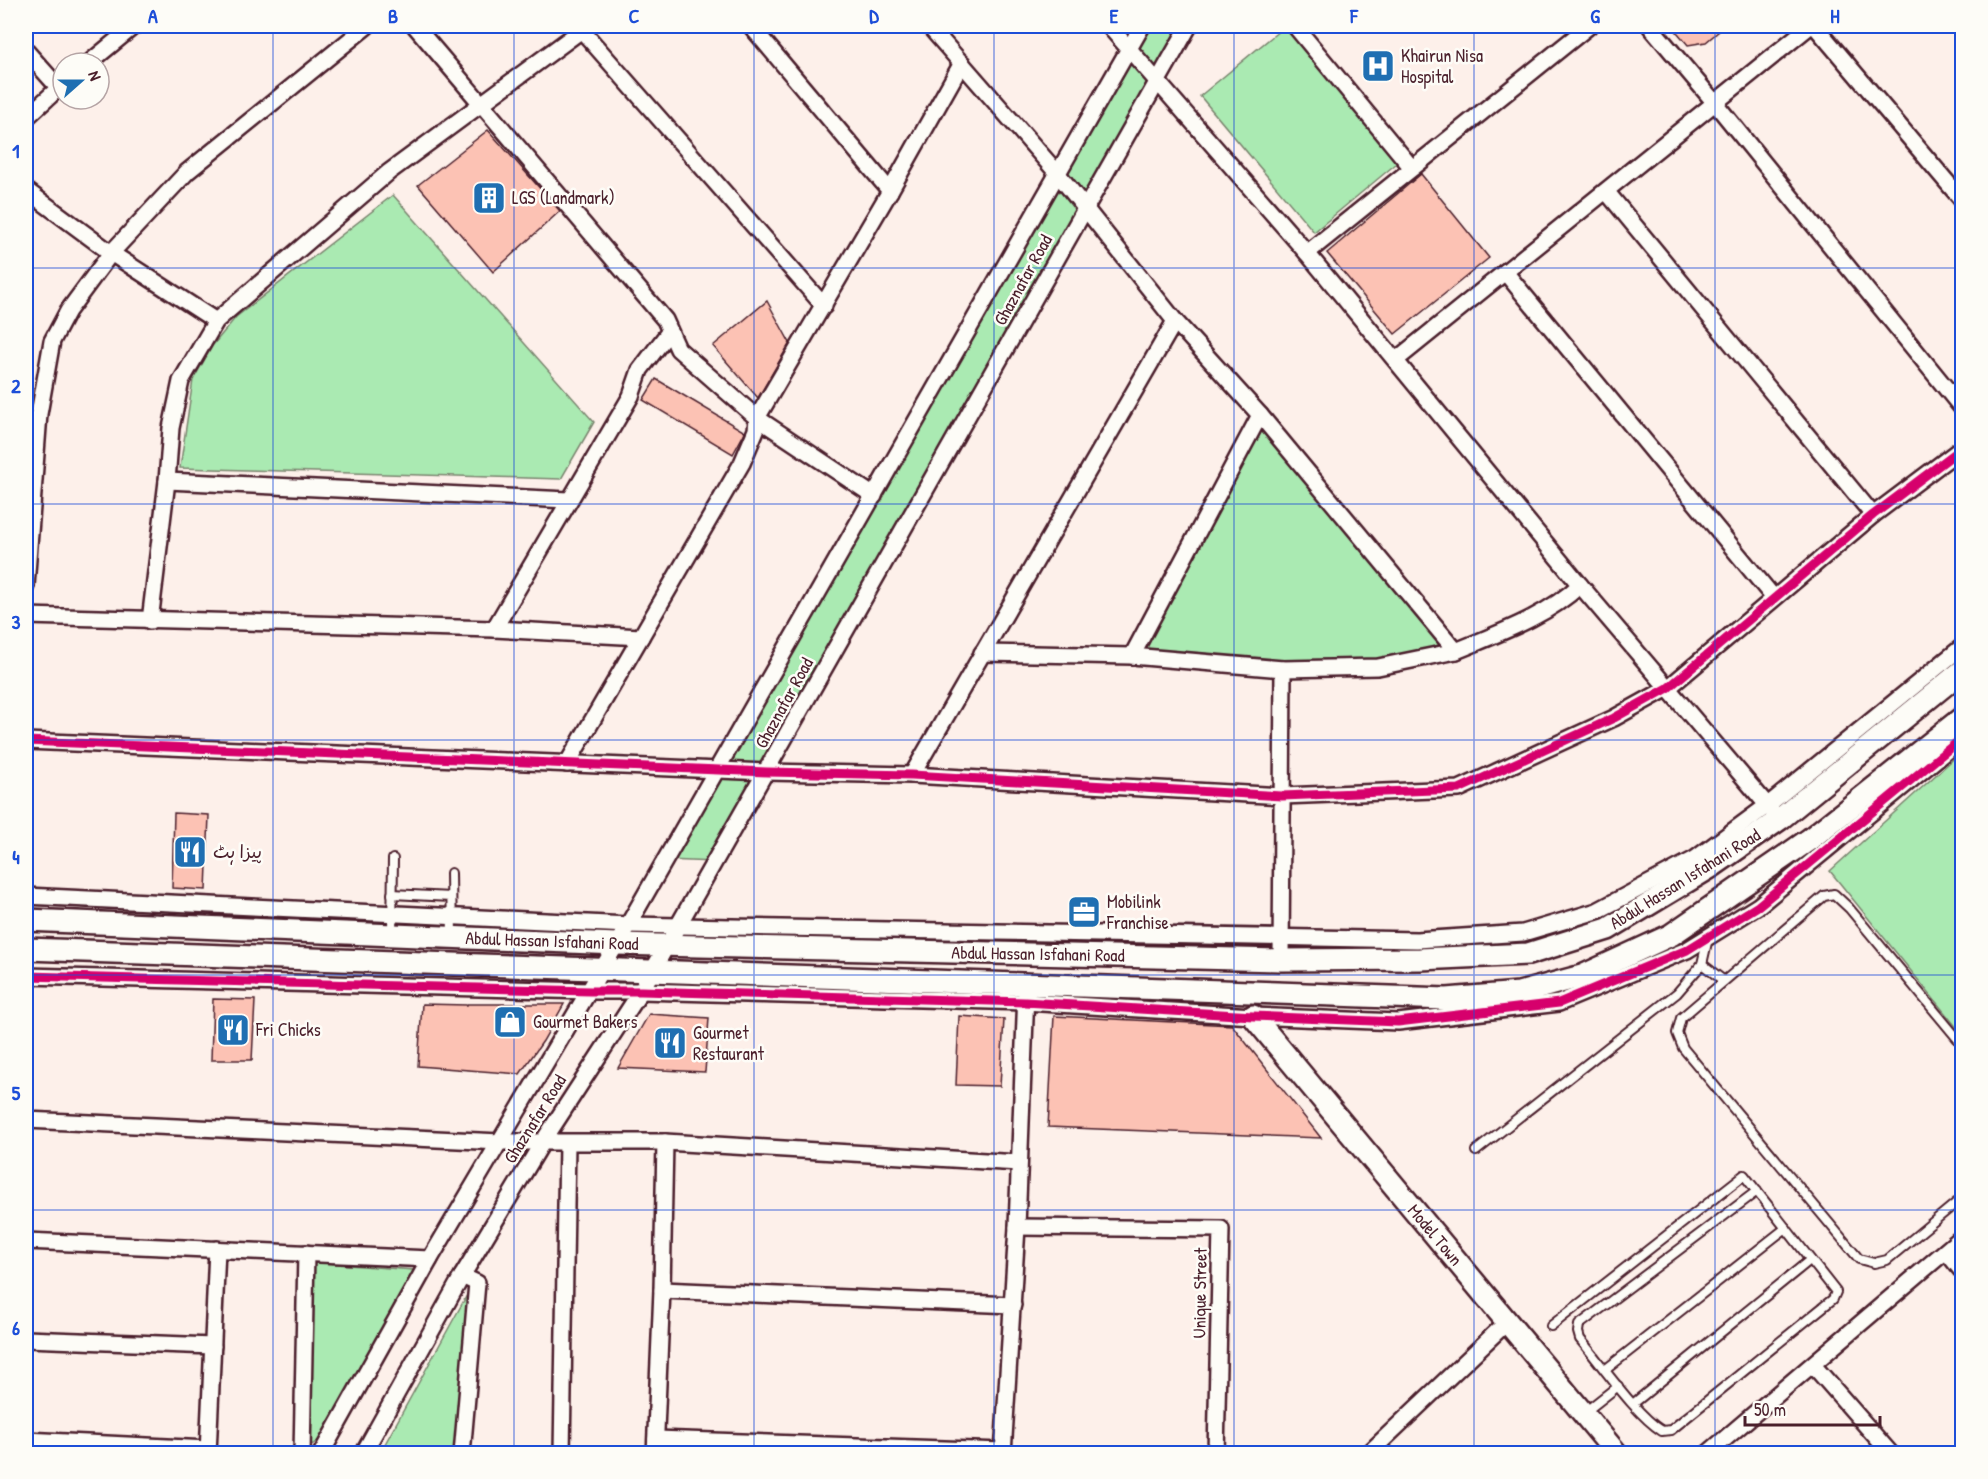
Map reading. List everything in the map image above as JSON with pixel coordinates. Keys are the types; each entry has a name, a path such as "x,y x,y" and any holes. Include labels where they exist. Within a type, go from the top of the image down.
{"main road":[{"name":"Abdul Hassan Isfahani Road","path":"26,920 392,924 452,927 617,944 1281,960 1420,959 1528,954 1608,928 1714,865 1774,812 1962,671"},
{"name":"Abdul Hassan Isfahani Road","path":"26,950 652,972 1026,993 1447,999 1519,993 1582,976 1671,935 1810,839 1961,728"},
{"name":"Model Town","path":"1253,1016 1617,1454"}],"street":[{"path":"104,51 134,26"},
{"path":"26,586 39,414 52,341 68,311 111,253 187,172 367,26"},
{"path":"415,26 482,102 665,320 678,349 757,418 874,496"},
{"path":"751,26 890,191"},
{"path":"929,26 1058,174 1174,321 1260,415 1456,651"},
{"path":"1109,26 1307,253 1580,585 1774,812"},
{"name":"Ghaznafar Road","path":"321,1454 430,1259 628,926 1142,26"},
{"name":"Ghaznafar Road","path":"363,1454 462,1276 542,1143 641,991 1190,26"},
{"path":"1295,26 1412,168"},
{"path":"1307,253 1589,26"},
{"path":"1650,26 1962,408"},
{"path":"1396,360 1810,26"},
{"path":"1815,26 1962,200"},
{"path":"150,621 171,428 181,381 216,321 389,172 582,27 824,306"},
{"path":"26,51 51,76"},
{"path":"567,764 742,463 756,430 757,418 824,306 962,63"},
{"path":"26,118 51,95"},
{"path":"26,190 111,253 216,321"},
{"path":"1606,191 1873,515"},
{"path":"1505,272 1774,598"},
{"path":"912,775 1174,321"},
{"path":"494,629 631,396 640,370 669,332"},
{"path":"1132,657 1260,415"},
{"path":"26,741 767,772 912,775 1282,796 1459,789 1614,718 1668,688 1873,515 1962,448"},
{"path":"167,481 568,500"},
{"path":"982,653 1132,657 1283,669 1378,667 1456,651 1524,622 1568,597 1580,585"},
{"path":"26,616 494,629 641,637"},
{"path":"452,927 678,926 1417,940 1523,933 1597,911 1695,859 1774,812 1962,647"},
{"path":"1281,960 1283,669"},
{"path":"26,976 590,991 1026,993 1253,1016 1398,1022 1559,1003 1687,950 1758,906 1961,728"},
{"path":"26,896 392,924"},
{"path":"665,1142 662,1290 655,1446 1003,1452 1017,1227 1026,993"},
{"path":"26,1120 501,1142 665,1142 1019,1162"},
{"path":"562,1454 567,1143"},
{"name":"Unique Street","path":"1017,1227 1221,1229 1216,1454"},
{"path":"1707,1454 1962,1237"},
{"path":"26,1241 430,1259"},
{"path":"26,1440 208,1451 217,1250"},
{"path":"1946,1251 1962,1271"},
{"path":"302,1454 306,1253"},
{"path":"462,1276 477,1283 462,1454"},
{"path":"662,1290 1013,1305"},
{"path":"1368,1454 1508,1323"},
{"path":"26,1339 213,1346"},
{"path":"1813,1365 1891,1454"}],"lane":[{"path":"392,924 393,859"},
{"path":"451,873 452,927"},
{"path":"392,894 451,897"},
{"path":"1962,1044 1849,908 1834,894 1824,896 1681,1018 1677,1033 1683,1048 1858,1259 1874,1263 1887,1260 1962,1198"},
{"path":"1476,1151 1677,993 1702,964 1708,937"},
{"path":"1702,964 1724,981"},
{"path":"1551,1326 1744,1175 1757,1191 1786,1228 1810,1260 1836,1292 1833,1299 1671,1430 1662,1431 1654,1426 1618,1386 1580,1339 1579,1325 1757,1191"},
{"path":"1605,1370 1786,1228"},
{"path":"1634,1403 1810,1260"},
{"path":"1584,1413 1618,1386"}],"green space":[{"path":"1142,26 1186,26 715,862 666,860"},
{"path":"1285,26 1397,163 1314,232 1200,96"},
{"path":"393,195 594,422 561,479 180,468 193,380 213,345 236,317"},
{"path":"1260,415 1456,651 1378,667 1132,656"},
{"path":"1960,753 1962,756 1962,1034 1830,871"},
{"path":"310,1262 414,1270 322,1438 307,1448"},
{"path":"473,1284 454,1453 380,1453"}],"building":[{"path":"1672,26 1725,26 1706,42 1688,45"},
{"name":"LGS (Landmark)","path":"488,130 560,211 493,272 418,185"},
{"path":"1421,174 1489,258 1395,334 1327,253"},
{"path":"767,301 790,343 758,398 713,346"},
{"path":"656,379 745,432 733,454 643,400"},
{"name":"پیزا ہٹ","path":"174,813 209,815 206,890 172,888"},
{"name":"Fri Chicks","path":"213,999 255,1000 252,1060 211,1060"},
{"name":"Gourmet Bakers","path":"422,1004 564,1004 543,1041 520,1074 418,1066"},
{"name":"Gourmet Restaurant","path":"649,1014 709,1018 705,1072 618,1068"},
{"path":"959,1016 1004,1019 1000,1086 956,1085"},
{"path":"1054,1016 1232,1025 1321,1138 1048,1127"}],"cycle path":[{"path":"26,741 767,772 912,775 1282,796 1459,789 1614,718 1668,688 1873,515 1962,448"},
{"path":"26,976 1025,1002 1398,1022 1559,1003 1687,950 1758,906 1962,738"}],"place":[{"name":"Khairun Nisa Hospital","path":"1378,66"},
{"name":"LGS (Landmark)","path":"489,198"},
{"name":"پیزا ہٹ","path":"190,852"},
{"name":"Mobilink Franchise","path":"1084,912"},
{"name":"Gourmet Bakers","path":"510,1022"},
{"name":"Fri Chicks","path":"233,1030"},
{"name":"Gourmet Restaurant","path":"670,1043"}]}
